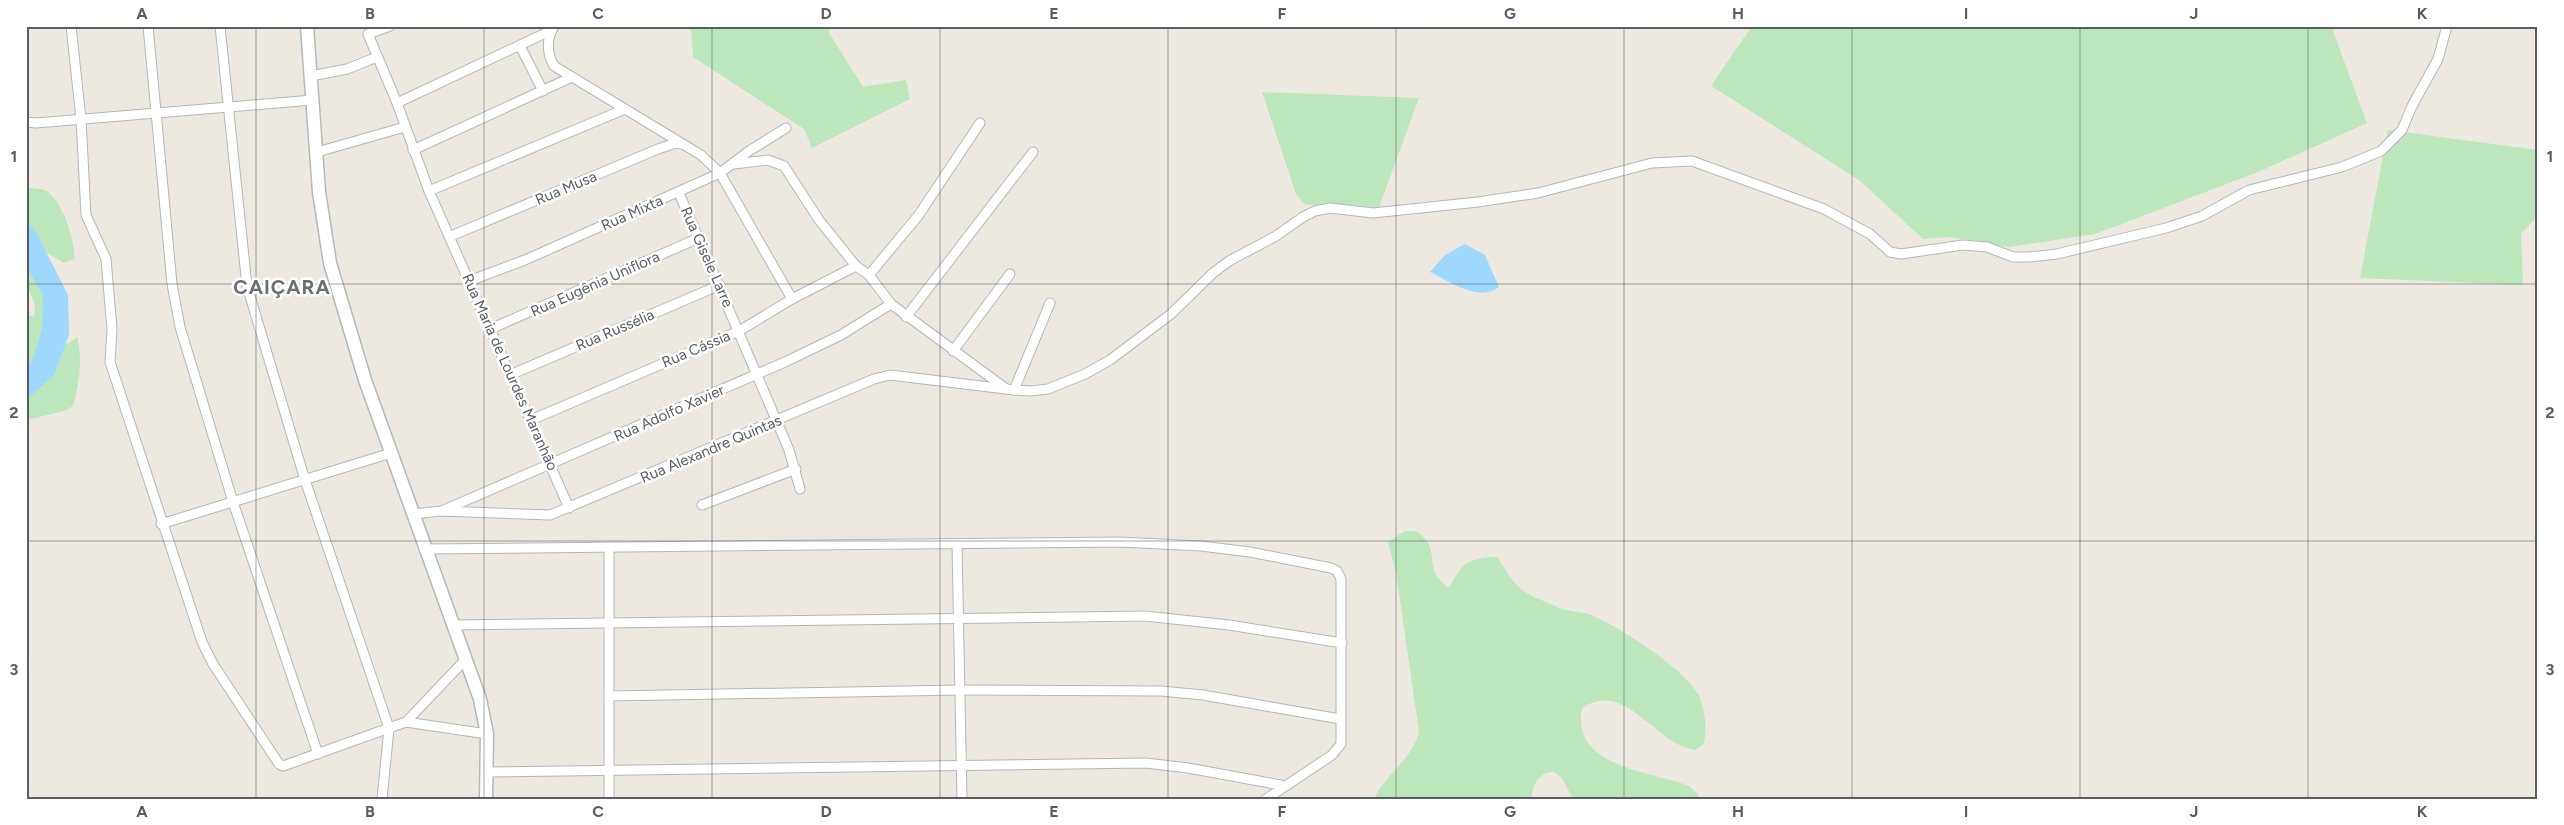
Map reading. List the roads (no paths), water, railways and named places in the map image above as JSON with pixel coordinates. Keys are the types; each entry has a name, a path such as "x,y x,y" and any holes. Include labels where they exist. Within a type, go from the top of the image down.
{"main road":[{"path":"307,26 314,100 319,192 330,263 364,380 480,699 487,734 488,772 486,799"}],"street":[{"path":"71,26 81,119 86,215 106,259 112,330 110,362 161,524 202,642 213,664 279,764 288,766 406,722 465,660"},
{"path":"148,26 172,284 180,327 233,502 318,754"},
{"path":"220,26 248,286 305,480 389,728 382,799"},
{"name":"Rua Maria de Lourdes Maranhão","path":"390,26 368,34 397,103 413,150 430,191 569,508"},
{"name":"Rua Alexandre Quintas","path":"412,514 441,511 539,517 569,508 874,379 890,375 1010,390 1048,389 1102,365 1171,314 1213,272 1229,261 1276,236 1303,217 1330,208 1373,213 1478,202 1538,193 1632,168 1673,160 1692,161 1824,209 1863,230 1890,252 1901,254 1963,245 1987,247 2013,257 2041,256 2166,228 2202,216 2249,190 2342,167 2381,151 2402,130 2412,106 2438,59 2447,26"},
{"path":"397,103 520,46 553,28"},
{"path":"553,28 548,56 554,66 701,155 720,173 792,299"},
{"path":"520,46 543,91"},
{"path":"311,76 347,69 377,57"},
{"path":"413,150 572,77"},
{"path":"26,122 36,123 314,100"},
{"path":"430,191 625,109"},
{"path":"869,275 918,216 980,123"},
{"path":"317,152 405,127"},
{"name":"Rua Mixta","path":"469,281 525,260 679,193 720,173 749,151 786,128"},
{"name":"Rua Musa","path":"451,236 658,149 676,143 682,144"},
{"path":"906,317 1033,152"},
{"path":"734,164 768,160 784,166 819,220 856,266 869,275 891,304 953,351 1010,390 1050,303"},
{"name":"Rua Gisele Larre","path":"679,193 758,375 796,469 800,489"},
{"name":"Rua Eugênia Uniflora","path":"490,330 699,238"},
{"name":"Rua Cássia","path":"531,420 739,331 792,299 856,266"},
{"path":"953,351 1010,274"},
{"name":"Rua Russélia","path":"510,375 720,285"},
{"name":"Rua Adolfo Xavier","path":"441,511 758,375 841,335 891,304"},
{"path":"161,524 390,452"},
{"path":"702,505 796,469"},
{"path":"424,549 1120,542 1201,546 1250,552 1331,568 1337,571 1341,579 1341,744 1336,752 1266,799"},
{"path":"957,544 962,799"},
{"path":"608,799 609,547"},
{"path":"453,625 609,621 1145,616 1229,624 1342,643"},
{"path":"609,696 960,690 1161,692 1203,694 1340,719"},
{"path":"406,722 487,734"},
{"path":"488,772 961,764 1146,763 1188,768 1286,786"}],"water":[{"path":"26,221 35,230 68,295 69,335 54,375 26,400 26,366 33,359 42,330 43,295 26,266"},
{"path":"1465,244 1485,255 1499,287 1483,293 1474,292 1430,272 1445,255"}],"district":[{"name":"CAIÇARA","path":"282,287"}]}
